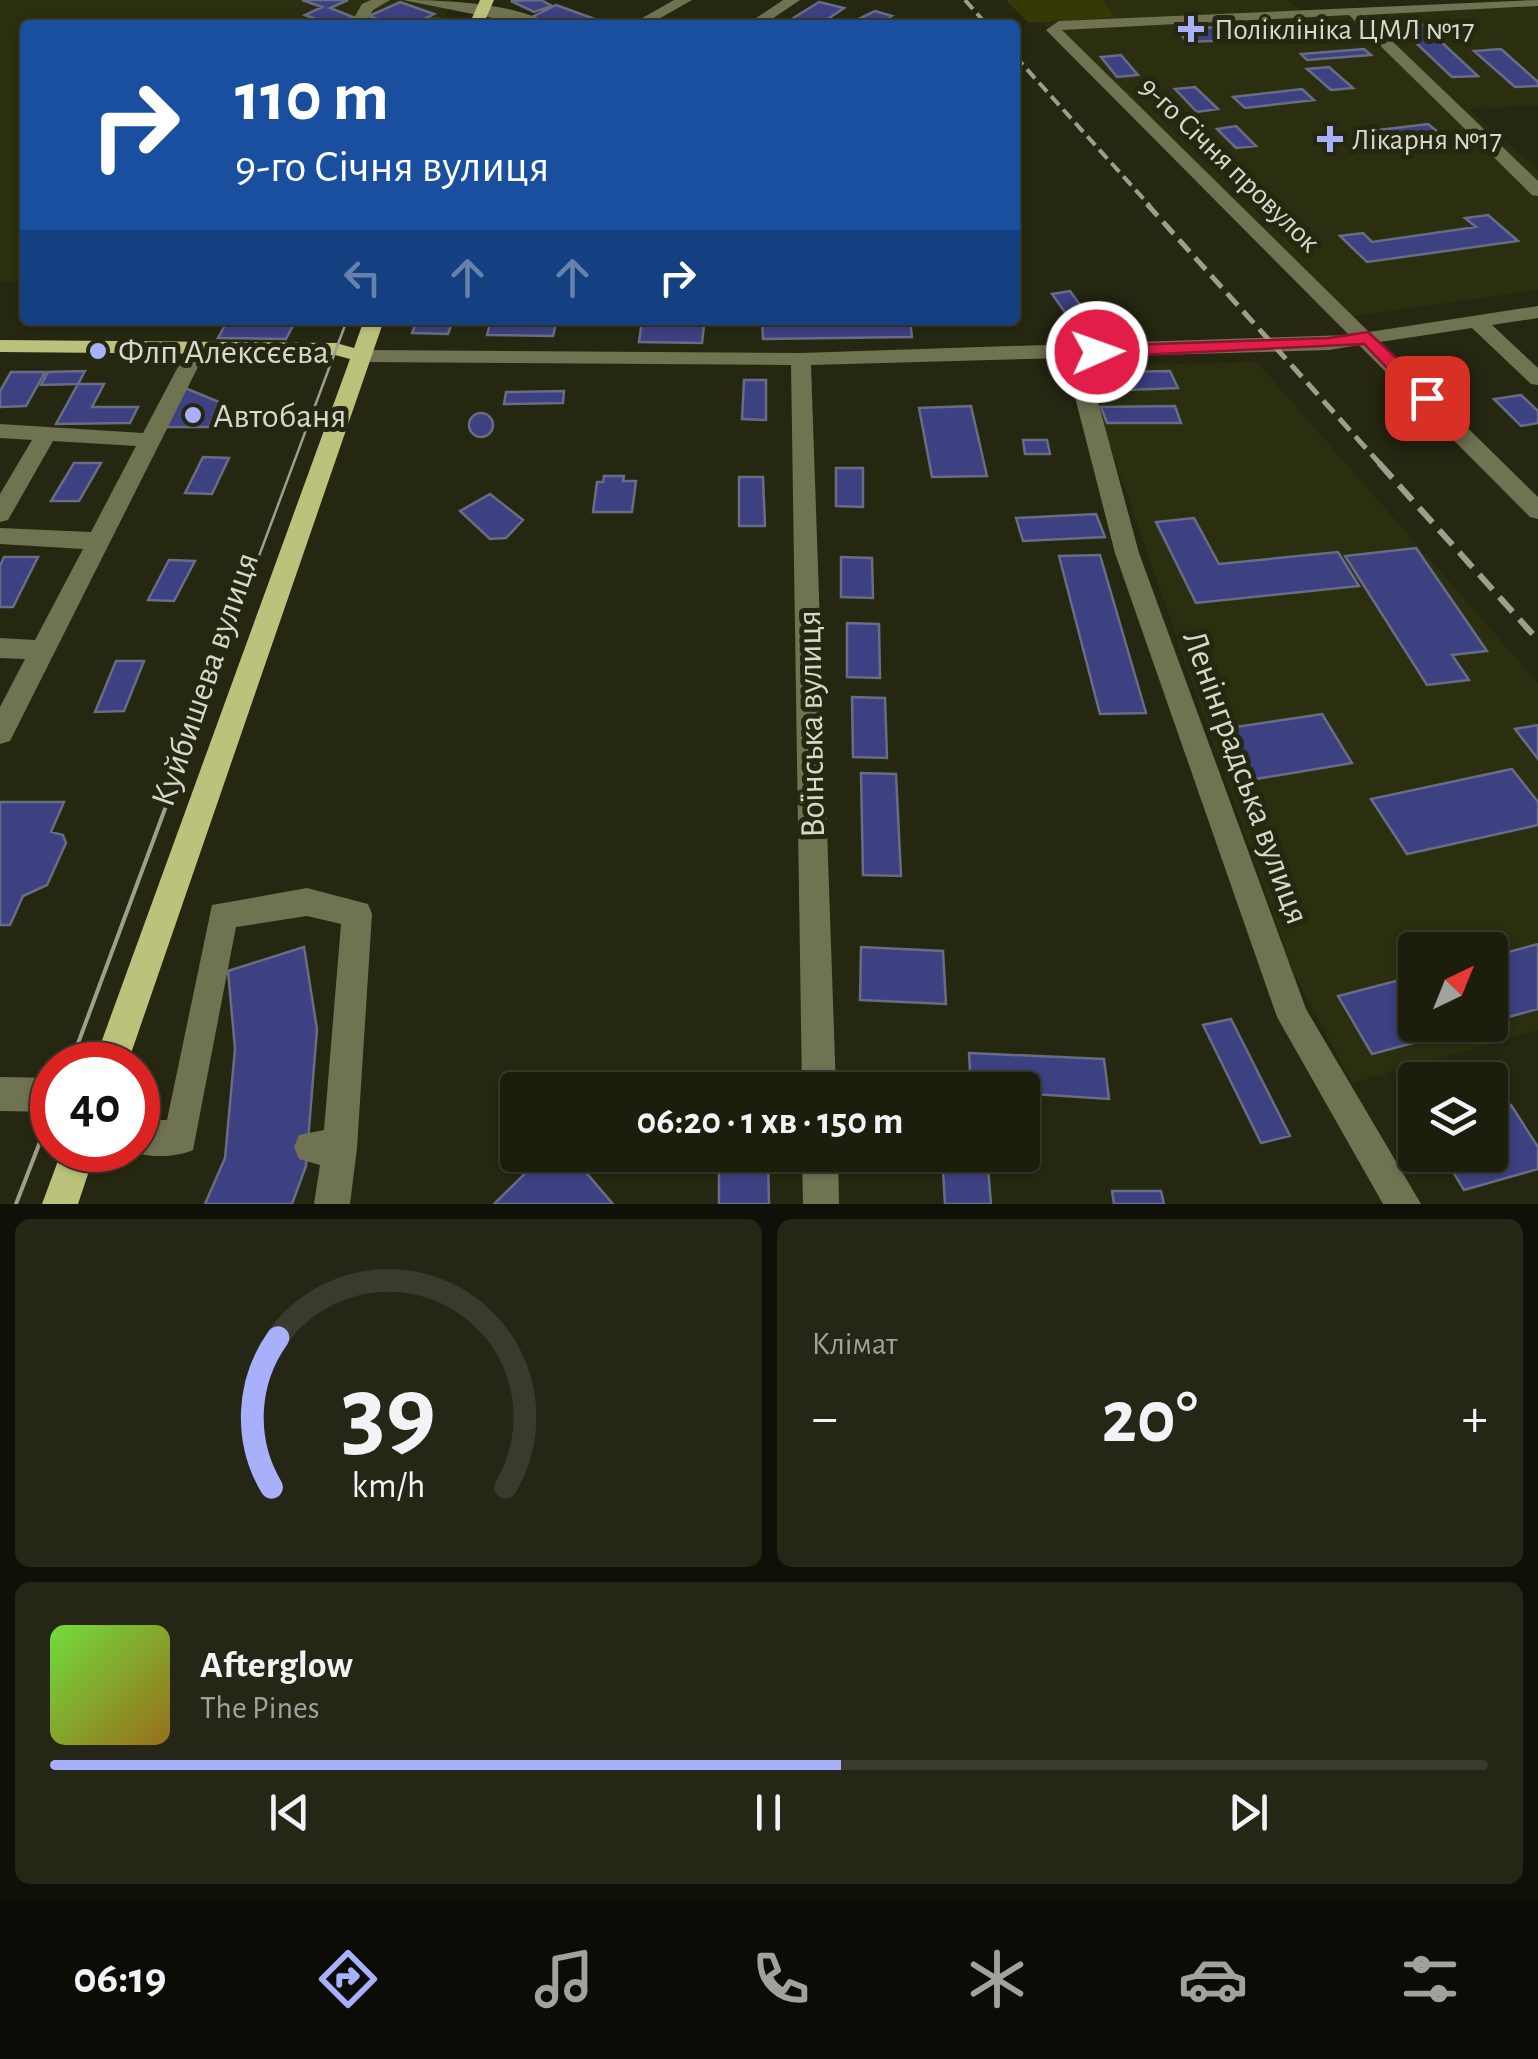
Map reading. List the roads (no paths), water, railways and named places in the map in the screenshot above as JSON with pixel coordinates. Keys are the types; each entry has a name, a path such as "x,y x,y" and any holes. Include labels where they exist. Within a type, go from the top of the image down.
{"main road":[{"name":"Куйбишева вулиця","path":"118,1042 355,353 371,325"},
{"path":"0,346 355,353"},
{"path":"0,363 343,363 355,353"},
{"path":"60,1204 72,1172"}],"street":[{"path":"360,20 367,7 383,0"},
{"path":"410,0 520,20"},
{"path":"647,20 685,0"},
{"path":"761,20 793,0"},
{"path":"1110,0 1126,21 1538,1"},
{"path":"1352,10 1538,191"},
{"name":"9-го Січня провулок","path":"1126,21 1059,25 1053,30 1368,338 1538,511"},
{"path":"355,353 801,359 1329,344 1538,312"},
{"path":"1476,321 1538,379"},
{"name":"Ленінградська вулиця","path":"1074,352 1127,553 1293,1016 1403,1204"},
{"name":"Воїнська вулиця","path":"801,359 818,1072"},
{"path":"0,733 46,650 190,363"},
{"path":"0,431 149,440"},
{"path":"0,514 46,435"},
{"path":"0,536 98,541"},
{"path":"0,648 46,650"},
{"path":"160,1138 181,1138 223,915 307,902 357,914 325,1148 332,1204"},
{"path":"0,1094 30,1095"},
{"path":"820,1172 821,1204"}],"tram line":[{"path":"171,792 345,325"},
{"path":"79,1042 172,790"},
{"path":"16,1204 30,1168"}],"railway":[{"path":"965,0 983,20"},
{"path":"1020,62 1150,206"},
{"path":"1147,204 1381,465"},
{"path":"1379,463 1538,640"}],"place":[{"name":"Поліклініка ЦМЛ №17","path":"1191,29"},
{"name":"Лікарня №17","path":"1330,139"},
{"name":"Флп Алексєєва","path":"98,351"},
{"name":"Автобаня","path":"193,415"}]}
